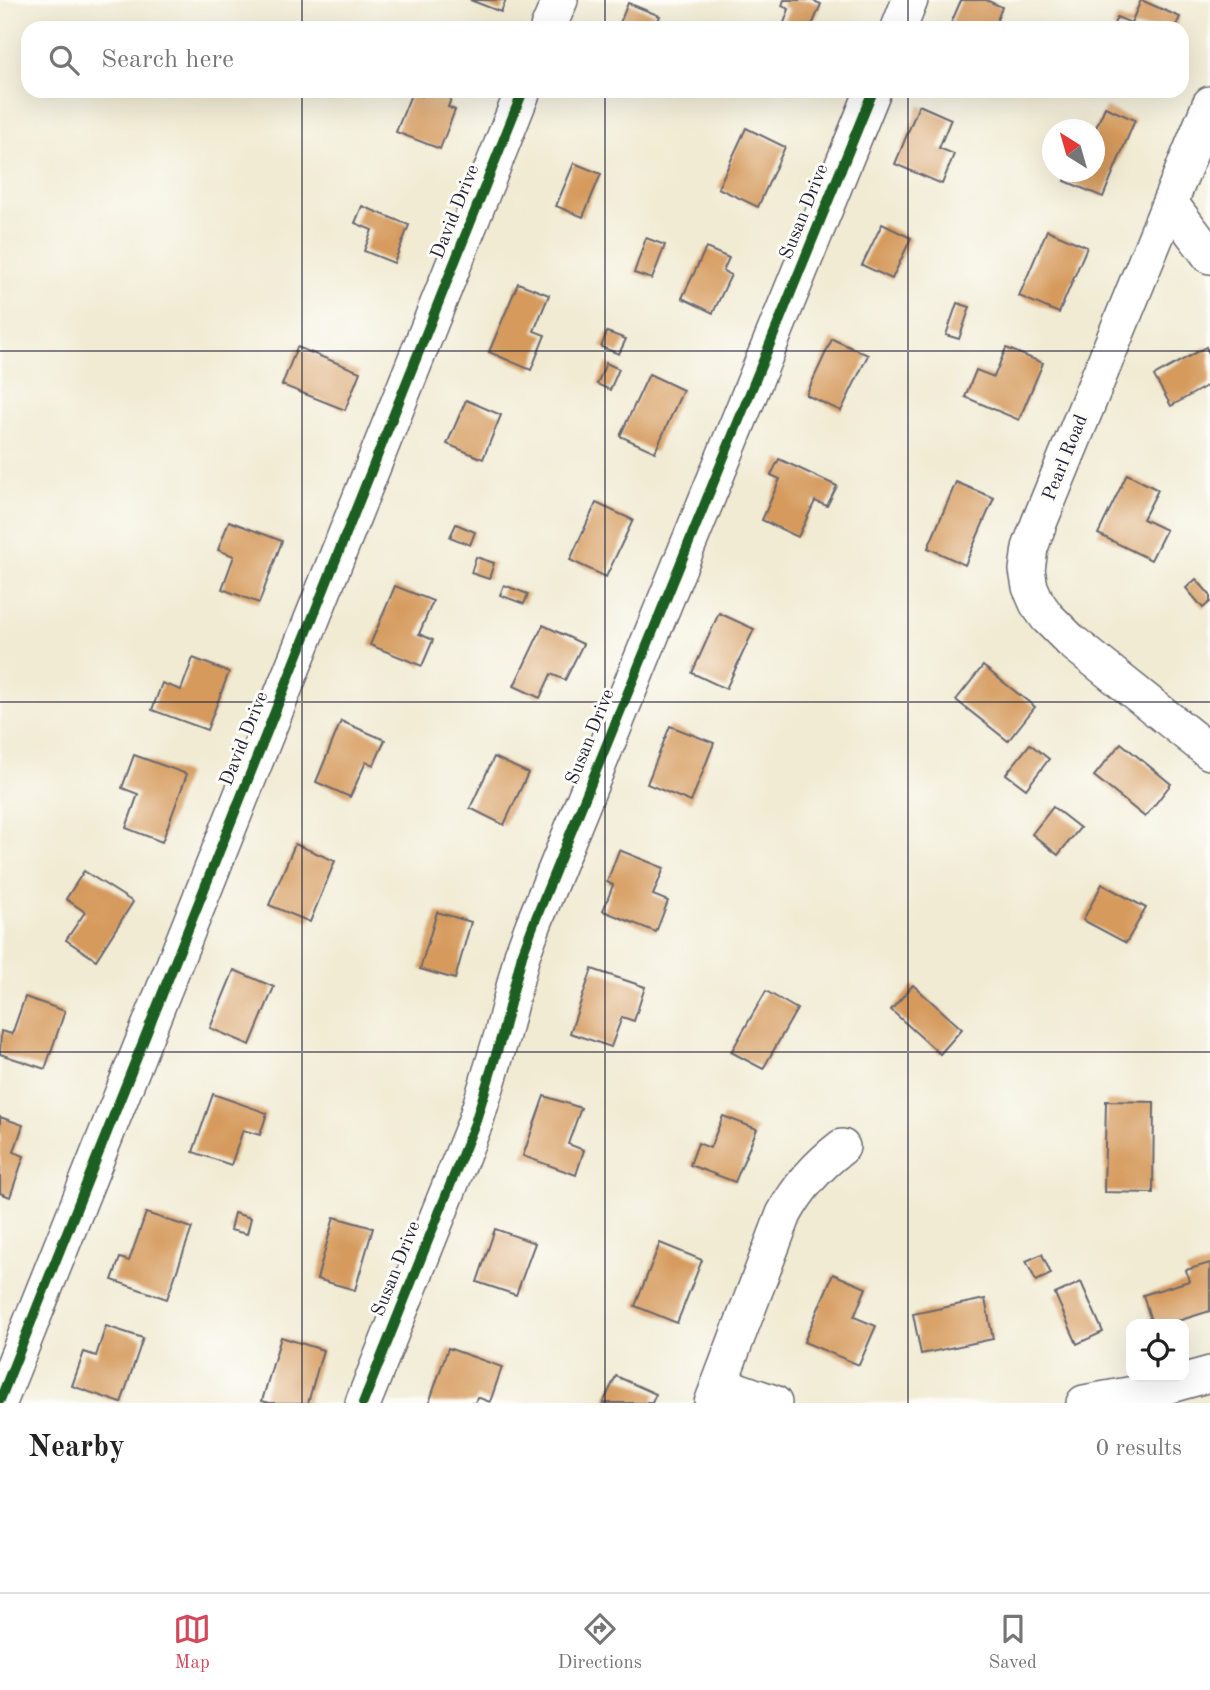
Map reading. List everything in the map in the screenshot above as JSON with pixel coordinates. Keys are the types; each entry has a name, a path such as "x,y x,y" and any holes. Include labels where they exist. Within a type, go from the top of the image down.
{"street":[{"path":"551,21 560,0"},
{"path":"902,21 910,0"},
{"name":"David Drive","path":"0,1400 520,98"},
{"name":"Susan Drive","path":"363,1403 475,1123 502,1035 522,955 534,923 870,98"},
{"name":"Pearl Road","path":"1210,104 1039,523 1030,548 1027,570 1037,603 1057,629 1210,752"},
{"path":"1170,203 1210,256"},
{"path":"774,1403 716,1394 783,1214 806,1179 842,1147"},
{"path":"1084,1403 1145,1392 1210,1374"}],"building":[{"path":"470,0 506,0 501,12"},
{"path":"784,0 811,0 821,4 814,21 785,21 789,9 782,6"},
{"path":"961,0 986,0 1002,7 997,21 952,21"},
{"path":"1141,0 1180,17 1178,21 1132,21"},
{"path":"628,3 660,16 658,21 621,21"},
{"path":"410,98 451,98 448,107 455,110 440,149 396,132"},
{"path":"919,105 951,119 939,148 954,154 942,184 895,164"},
{"path":"1105,107 1135,120 1103,197 1067,182 1105,182 1105,119 1100,119"},
{"path":"746,128 785,147 758,207 718,188"},
{"path":"574,163 601,174 583,217 556,206"},
{"path":"362,206 409,225 394,263 364,251 372,230 355,223"},
{"path":"882,224 911,238 892,279 862,265"},
{"path":"1047,230 1087,247 1059,313 1019,296"},
{"path":"646,238 665,245 652,279 634,273"},
{"path":"706,248 729,258 723,271 731,275 713,313 682,298"},
{"path":"518,283 549,295 534,331 545,335 531,370 489,352"},
{"path":"957,303 970,307 959,339 946,335"},
{"path":"607,332 626,339 619,354 601,347"},
{"path":"832,339 868,355 841,411 806,395"},
{"path":"297,347 360,372 345,410 282,385"},
{"path":"1206,347 1210,355 1210,384 1171,406 1154,376"},
{"path":"1006,348 1043,363 1019,420 965,397 976,370 994,377"},
{"path":"606,363 619,369 610,390 597,384"},
{"path":"649,374 683,390 655,452 620,436"},
{"path":"466,400 501,415 483,459 447,444"},
{"path":"779,459 837,486 827,506 815,501 798,537 762,520 780,479 771,475"},
{"path":"1127,474 1158,490 1143,519 1166,530 1151,560 1098,534"},
{"path":"956,482 994,498 965,565 928,548"},
{"path":"596,503 633,520 606,577 570,560"},
{"path":"229,521 282,541 259,603 222,589 234,556 218,550"},
{"path":"456,524 475,532 470,545 450,537"},
{"path":"476,557 494,563 489,579 471,573"},
{"path":"1196,579 1210,595 1210,602 1203,608 1186,588"},
{"path":"504,585 528,594 524,604 500,595"},
{"path":"395,586 433,601 419,634 433,640 422,666 370,645"},
{"path":"719,613 754,629 726,689 692,673"},
{"path":"543,625 583,644 565,680 551,674 540,698 514,686"},
{"path":"193,658 229,672 207,730 152,710 162,683 181,690"},
{"path":"983,666 1035,707 1008,741 956,700"},
{"path":"341,721 385,740 374,765 366,762 350,797 316,782"},
{"path":"670,726 714,743 691,802 647,784"},
{"path":"1121,743 1171,784 1145,817 1094,776"},
{"path":"1030,744 1049,759 1026,789 1006,774"},
{"path":"134,755 187,774 162,842 126,828 138,794 122,788"},
{"path":"494,757 528,773 504,825 470,808"},
{"path":"1053,807 1080,828 1058,855 1032,834"},
{"path":"295,844 335,861 310,922 269,905"},
{"path":"619,850 664,868 653,895 668,901 656,932 603,911 613,885 607,882"},
{"path":"84,871 133,902 96,960 66,940 85,912 66,899"},
{"path":"1102,884 1146,908 1126,943 1083,920"},
{"path":"437,912 471,922 455,979 420,969"},
{"path":"592,969 645,987 634,1021 622,1017 611,1047 570,1033"},
{"path":"234,970 274,987 250,1045 210,1028"},
{"path":"913,985 962,1029 940,1054 891,1010"},
{"path":"766,991 797,1009 763,1069 731,1052"},
{"path":"25,997 65,1011 45,1069 0,1054 1,1031 12,1034"},
{"path":"213,1094 267,1113 260,1135 243,1130 231,1165 193,1152"},
{"path":"544,1096 581,1108 568,1144 584,1150 576,1175 523,1156"},
{"path":"1106,1101 1154,1102 1153,1193 1104,1192"},
{"path":"723,1116 757,1129 735,1182 690,1165 698,1143 710,1148"},
{"path":"0,1117 23,1125 14,1152 24,1156 10,1197 0,1193"},
{"path":"146,1213 192,1228 167,1299 112,1280 120,1258 129,1261"},
{"path":"234,1213 251,1218 247,1234 230,1230"},
{"path":"334,1217 373,1228 355,1290 317,1279"},
{"path":"495,1229 535,1243 516,1295 477,1282"},
{"path":"660,1243 702,1260 677,1323 635,1306"},
{"path":"1042,1254 1051,1274 1036,1281 1026,1261"},
{"path":"1210,1263 1210,1311 1184,1319 1150,1319 1143,1295 1189,1281 1186,1270"},
{"path":"833,1274 866,1288 854,1317 876,1326 859,1365 804,1342"},
{"path":"1081,1282 1103,1332 1077,1344 1055,1294"},
{"path":"985,1299 993,1339 921,1354 913,1314"},
{"path":"106,1326 143,1338 121,1403 72,1386 84,1352 96,1356"},
{"path":"281,1337 323,1350 308,1403 262,1401"},
{"path":"448,1348 502,1367 490,1402 477,1397 475,1403 429,1403"},
{"path":"616,1376 656,1394 652,1403 603,1403"}],"cycle path":[{"path":"0,1400 520,98"},
{"path":"363,1403 475,1123 502,1035 522,955 534,923 870,98"}]}
